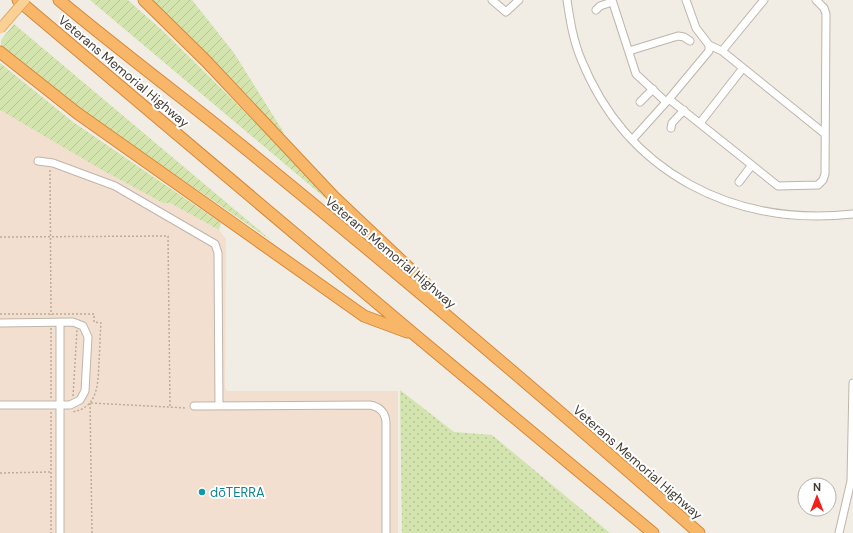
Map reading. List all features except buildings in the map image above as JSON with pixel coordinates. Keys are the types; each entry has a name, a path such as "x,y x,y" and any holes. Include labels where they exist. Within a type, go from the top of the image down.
{"highway":[{"name":"Veterans Memorial Highway","path":"18,0 415,335 653,533"},
{"name":"Veterans Memorial Highway","path":"59,0 220,128 435,307 699,533"},
{"path":"144,0 206,61 334,197 425,283 435,307"},
{"path":"0,52 77,112 364,316 415,335"}],"main road":[{"path":"0,29 25,0"}],"street":[{"path":"492,0 506,12 519,0"},
{"path":"567,0 576,44 588,74 606,107 632,140 667,171 690,186 730,203 753,210 784,214 822,216 853,214"},
{"path":"686,0 696,28 709,45 722,52 743,68 825,134"},
{"path":"722,52 764,0"},
{"path":"596,10 600,6 612,1 636,74 668,101 684,110 778,186 818,185 823,180 825,174 826,14 824,8 818,1"},
{"path":"629,51 678,36 684,37 690,41"},
{"path":"632,140 668,101 709,51 709,45"},
{"path":"700,123 743,68"},
{"path":"640,102 653,89"},
{"path":"671,128 672,123 684,110"},
{"path":"38,161 50,162 115,186 215,244 218,253 219,406"},
{"path":"739,182 752,165"},
{"path":"60,322 60,533"},
{"path":"0,323 77,323 85,329 88,338 85,391 82,398 75,403 60,405 0,405"},
{"path":"839,533 850,496 853,383"},
{"path":"194,406 370,405 378,408 384,413 386,422 386,533"}],"path":[{"path":"50,162 51,533"},
{"path":"0,237 168,236 170,408"},
{"path":"0,314 94,314 94,322 101,323 97,389 90,403 82,410 72,412 45,412"},
{"path":"72,412 75,403 78,314"},
{"path":"75,403 170,408 194,408 194,406"},
{"path":"90,403 92,533"},
{"path":"0,473 51,472"}],"shaded area":[{"path":"0,110 102,170 163,203 170,203 219,230 226,239 225,387 227,391 398,391 398,533 0,533"}],"green space":[{"path":"90,0 128,0 164,32 320,186 349,218"},
{"path":"151,0 192,0 234,53 284,133 282,135 201,50"},
{"path":"14,24 272,241 69,102 1,47 1,40"},
{"path":"0,63 73,122 221,223 219,230 170,203 163,203 102,170 0,110"},
{"path":"400,390 454,432 492,435 610,533 402,533"}],"place":[{"name":"dōTERRA","path":"202,492"}]}
